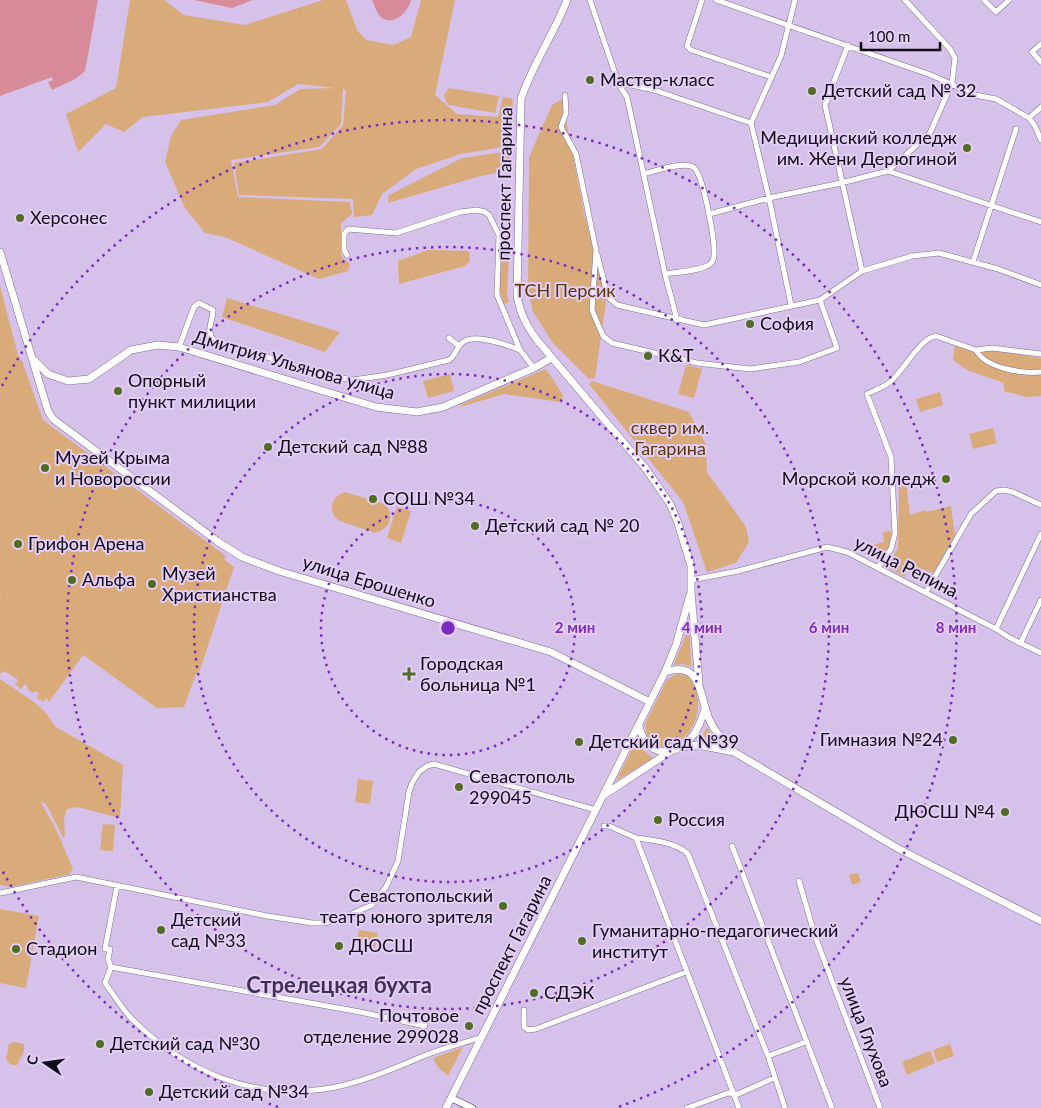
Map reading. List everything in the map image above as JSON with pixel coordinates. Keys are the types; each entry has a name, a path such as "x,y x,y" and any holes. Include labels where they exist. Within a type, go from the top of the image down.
{"main road":[{"name":"проспект Гагарина","path":"567,0 546,46 527,80 521,100 517,295 527,327 646,470 670,504 688,554 699,683"},
{"name":"улица Ерошенко","path":"0,252 48,411 53,419 217,540 242,557 339,589 551,652 650,702"},
{"name":"Дмитрия Ульянова улица","path":"34,360 48,374 68,381 89,378 131,350 158,345 179,347 376,407 417,412 443,407 534,368 551,358"},
{"name":"проспект Гагарина","path":"665,672 676,645 691,592"},
{"path":"734,752 717,733 705,710 699,683 693,675 684,670 675,669 665,672 639,726 641,736 648,746 659,751 672,751 681,747 698,745 734,752 882,839 1041,921"},
{"path":"681,747 694,734 705,710"},
{"name":"проспект Гагарина","path":"446,1108 639,726"},
{"name":"проспект Гагарина","path":"604,795 672,751"}],"street":[{"path":"590,0 619,86 627,97 665,274 677,320"},
{"path":"702,0 687,46 690,50 771,77"},
{"path":"716,0 848,45 952,84 974,95 996,99 1029,118 1041,140"},
{"path":"792,305 751,123 780,56 795,0"},
{"path":"709,214 769,198 842,183 888,171 930,133 952,84 955,58 950,49 905,0"},
{"path":"984,0 996,12 1009,0"},
{"path":"1041,44 1032,52 1041,62"},
{"path":"848,45 825,105 862,271"},
{"path":"619,86 631,85 654,90 751,123"},
{"path":"565,95 566,113 561,127 576,154 608,297 617,305 704,325 820,300 862,271 912,256 939,253 998,269 1041,285"},
{"path":"1029,118 1041,107"},
{"path":"973,262 1016,129"},
{"path":"644,174 683,165 692,166 699,173 709,214 714,253 712,262 704,268 665,274"},
{"path":"888,171 1041,222"},
{"path":"347,254 344,250 344,234 347,230 396,232 460,212 481,210 489,215 499,235 497,295 520,350 534,368"},
{"path":"596,250 592,310 603,336 612,343 697,362 750,369 800,362 837,348 820,300"},
{"path":"179,347 195,306 199,303 213,310 209,332 210,337 214,340 317,373 353,380 387,375 448,360 453,357 459,346 468,340 496,340 520,350"},
{"path":"878,567 891,548 895,533 891,457 867,394 891,382 931,336 976,350 992,348 1041,354"},
{"path":"448,338 459,346"},
{"path":"976,350 980,356 1000,367 1030,373 1041,372"},
{"path":"926,592 971,514 996,491 1004,490 1041,505"},
{"path":"996,629 1041,534"},
{"name":"улица Репина","path":"691,580 738,571 828,547 847,552 878,567 1041,653"},
{"path":"1021,642 1041,600"},
{"path":"0,893 76,877 312,924 324,923 342,918 372,905 386,887 398,861 412,783 419,772 427,766 434,764 596,810"},
{"path":"604,826 609,826 636,838 657,840 684,850 688,854 768,1056 785,1108"},
{"path":"636,838 739,1108"},
{"path":"732,846 832,1108"},
{"name":"улица Глухова","path":"798,881 815,936 880,1108"},
{"path":"116,886 105,949 110,949 108,959 110,967 105,983 132,1018 160,1044 196,1068 228,1081 263,1090 298,1092 331,1088 482,1037"},
{"path":"110,967 360,1012 425,1026"},
{"path":"524,1010 524,1027 528,1030 536,1029 686,972"},
{"path":"768,1056 806,1042"},
{"path":"687,1108 728,1093 738,1094 774,1078"},
{"path":"451,1098 472,1108"}],"green space":[{"path":"130,0 164,0 184,15 245,25 323,0 346,0 357,30 366,40 393,45 411,37 421,0 455,0 435,95 457,114 498,117 503,97 513,99 509,146 461,154 416,169 382,194 372,215 354,217 353,199 239,195 234,163 322,149 343,125 346,90 343,89 341,124 319,147 231,160 238,197 350,202 352,214 341,223 341,256 350,264 348,271 319,279 225,237 205,233 185,208 165,162 171,136 181,120 275,105 300,89 335,88 298,84 268,102 143,117 124,132 106,124 78,152 66,114 116,88"},
{"path":"449,88 499,96 495,113 449,105 444,95"},
{"name":"ТСН Персик","path":"562,99 584,212 606,302 595,378 589,379 553,343 533,312 528,292 529,157 552,105"},
{"path":"510,151 509,170 477,177 388,203 389,195 462,158"},
{"path":"501,238 510,238 507,293 509,302 504,304 500,291"},
{"path":"428,250 469,251 470,261 465,266 399,284 398,261"},
{"path":"0,286 18,355 22,361 43,420 226,556 224,559 234,567 200,670 196,674 184,707 157,708 83,655 49,702 47,698 43,702 37,698 39,693 35,691 33,693 28,690 25,684 21,689 15,684 18,682 17,679 4,671 0,674 0,596 2,596 0,595"},
{"path":"227,298 340,332 325,352 222,317"},
{"path":"955,344 1041,358 1041,396 1026,397 1004,391 1004,383 967,370 953,360"},
{"path":"686,365 702,369 694,398 678,394"},
{"path":"546,369 563,395 561,402 504,394 460,407 462,404"},
{"path":"450,374 454,391 428,398 423,381"},
{"name":"сквер им. Гагарина","path":"592,381 689,412 706,444 707,472 746,527 749,542 736,563 707,572 683,502 589,384"},
{"path":"940,392 943,405 920,412 916,399"},
{"path":"993,428 997,443 973,449 969,434"},
{"path":"899,482 906,482 910,515 925,510 926,512 951,506 955,535 934,573 908,565 905,577 887,567 898,548"},
{"path":"345,492 385,504 390,513 387,525 375,533 336,518 332,510 333,501"},
{"path":"397,507 411,511 401,543 387,538"},
{"path":"890,531 892,534 888,548 879,561 859,551 860,548 884,542 883,532"},
{"path":"690,630 691,666 674,665 687,631"},
{"path":"676,674 687,675 696,690 698,705 696,719 689,732 680,741 670,746 659,746 650,740 646,731 646,722 667,680"},
{"path":"0,679 34,702 46,713 56,727 123,765 120,818 77,807 67,809 64,818 65,837 63,837 46,804 40,801 55,827 73,869 70,874 10,887 0,885"},
{"path":"707,727 719,746 699,742"},
{"path":"635,743 653,758 616,781"},
{"path":"358,779 373,781 370,804 355,802"},
{"path":"103,824 115,825 113,851 100,850"},
{"path":"858,873 861,882 852,885 849,875"},
{"name":"Стадион","path":"0,909 39,916 26,988 0,983"},
{"path":"359,930 378,933 375,948 357,946"},
{"path":"14,1042 24,1044 24,1051 17,1065 11,1065 6,1059 9,1044"},
{"path":"950,1044 954,1056 937,1062 933,1050"},
{"path":"463,1047 448,1076 437,1066 433,1058"},
{"path":"930,1051 935,1063 907,1075 902,1062"}],"shaded area":[{"path":"0,0 98,0 85,71 75,79 52,90 48,82 53,80 52,77 0,96"},
{"path":"194,0 253,0 232,8"},
{"path":"372,0 411,0 403,14 394,20 389,20 379,15"}],"place":[{"name":"Мастер-класс","path":"590,80"},
{"name":"Детский сад № 32","path":"812,91"},
{"name":"Медицинский колледж им. Жени Дерюгиной","path":"967,148"},
{"name":"Херсонес","path":"20,218"},
{"name":"София","path":"750,324"},
{"name":"К&Т","path":"648,356"},
{"name":"Опорный пункт милиции","path":"118,391"},
{"name":"Детский сад №88","path":"268,447"},
{"name":"Музей Крыма и Новороссии","path":"45,468"},
{"name":"Морской колледж","path":"946,479"},
{"name":"СОШ №34","path":"373,499"},
{"name":"Детский сад № 20","path":"475,526"},
{"name":"Грифон Арена","path":"18,544"},
{"name":"Альфа","path":"72,580"},
{"name":"Музей Христианства","path":"152,584"},
{"name":"Городская больница №1","path":"409,674"},
{"name":"Гимназия №24","path":"953,740"},
{"name":"Детский сад №39","path":"579,742"},
{"name":"Севастополь 299045","path":"459,787"},
{"name":"ДЮСШ №4","path":"1005,812"},
{"name":"Россия","path":"658,820"},
{"name":"Севастопольский театр юного зрителя","path":"503,906"},
{"name":"Детский сад №33","path":"161,930"},
{"name":"Гуманитарно-педагогический институт","path":"582,941"},
{"name":"ДЮСШ","path":"339,946"},
{"name":"Стадион","path":"16,949"},
{"name":"СДЭК","path":"534,993"},
{"name":"Почтовое отделение 299028","path":"469,1026"},
{"name":"Детский сад №30","path":"100,1044"},
{"name":"Детский сад №34","path":"149,1092"}],"district":[{"name":"Стрелецкая бухта","path":"339,985"}]}
